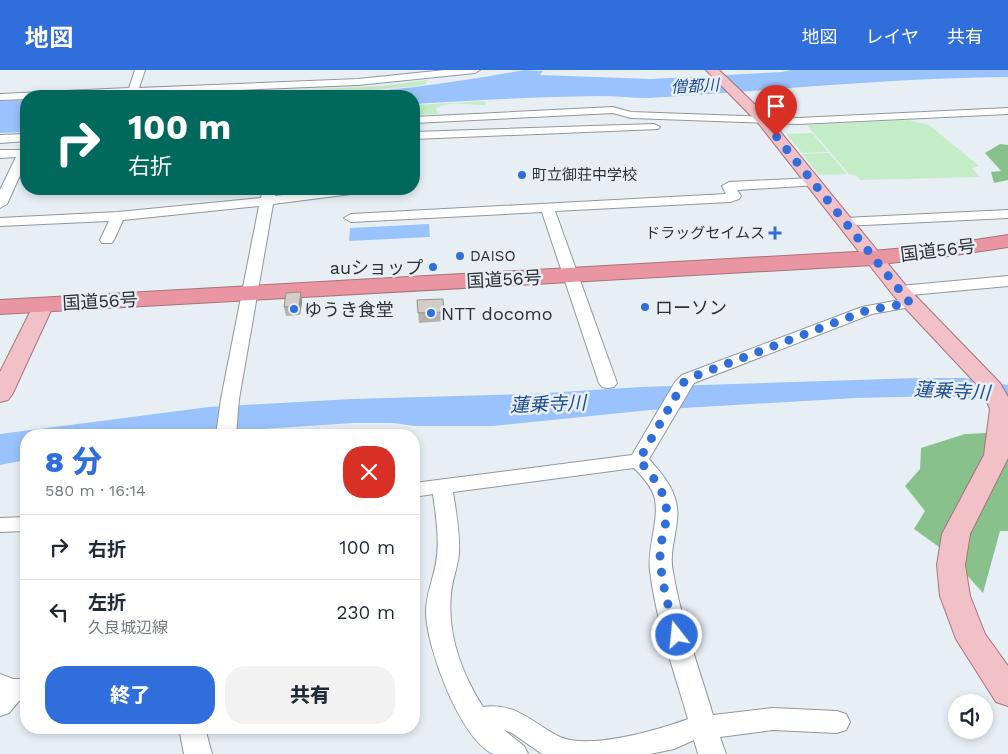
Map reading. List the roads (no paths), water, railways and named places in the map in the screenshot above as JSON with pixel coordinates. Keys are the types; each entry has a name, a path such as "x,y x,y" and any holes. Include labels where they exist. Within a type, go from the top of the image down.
{"highway":[{"name":"国道56号","path":"0,307 873,258 949,250 1008,241"}],"main road":[{"path":"712,70 742,98 813,182 905,297 992,388 1002,409 997,456 956,534 951,565 955,596 971,639 1008,692"},
{"path":"0,395 44,304"}],"street":[{"path":"133,90 140,70"},
{"path":"250,79 286,86 331,76 385,70"},
{"path":"164,90 286,86 385,80 475,70"},
{"path":"0,97 20,96"},
{"path":"420,120 613,110 631,115 760,121"},
{"path":"420,136 680,126 760,121 837,120 1008,111"},
{"path":"0,139 20,138"},
{"path":"0,154 20,152"},
{"path":"0,204 20,163"},
{"path":"351,218 730,198 734,196 729,186 813,182"},
{"path":"0,222 118,216 268,195 230,401 227,429"},
{"path":"547,207 608,384"},
{"path":"844,222 1008,214"},
{"path":"107,240 118,216"},
{"path":"420,489 639,460 684,382 695,376 905,297 1008,281"},
{"path":"639,460 658,482 665,498 667,518 660,553 661,571 672,617 712,754"},
{"path":"442,487 448,533 448,562 439,596 440,626 450,669 457,685 486,731 514,754"},
{"path":"0,525 20,524"},
{"path":"477,719 497,716 520,726 554,747 582,754 609,751 674,737 689,730 705,727 773,719 837,722"},
{"path":"193,734 198,754"}],"water":[{"name":"僧都川","path":"524,70 543,71 540,75 651,79 791,70 1008,70 1008,77 873,82 649,98 576,96 420,104 420,90 384,90 472,79"},
{"path":"20,100 20,132 0,133 0,101"},
{"path":"429,224 430,237 349,241 350,228"},
{"name":"蓮乗寺川","path":"964,378 1008,385 1008,401 942,396 855,398 650,410 493,426 415,426 393,423 353,423 260,429 39,429 209,407 352,399 530,394 641,387"},
{"path":"20,431 20,461 0,465 0,434"}],"place":[{"name":"町立御荘中学校","path":"522,175"},
{"name":"ドラッグセイムス","path":"775,233"},
{"name":"DAISO","path":"460,256"},
{"name":"auショップ","path":"433,267"},
{"name":"ローソン","path":"645,307"},
{"name":"ゆうき食堂","path":"294,309"},
{"name":"NTT docomo","path":"431,313"}]}
